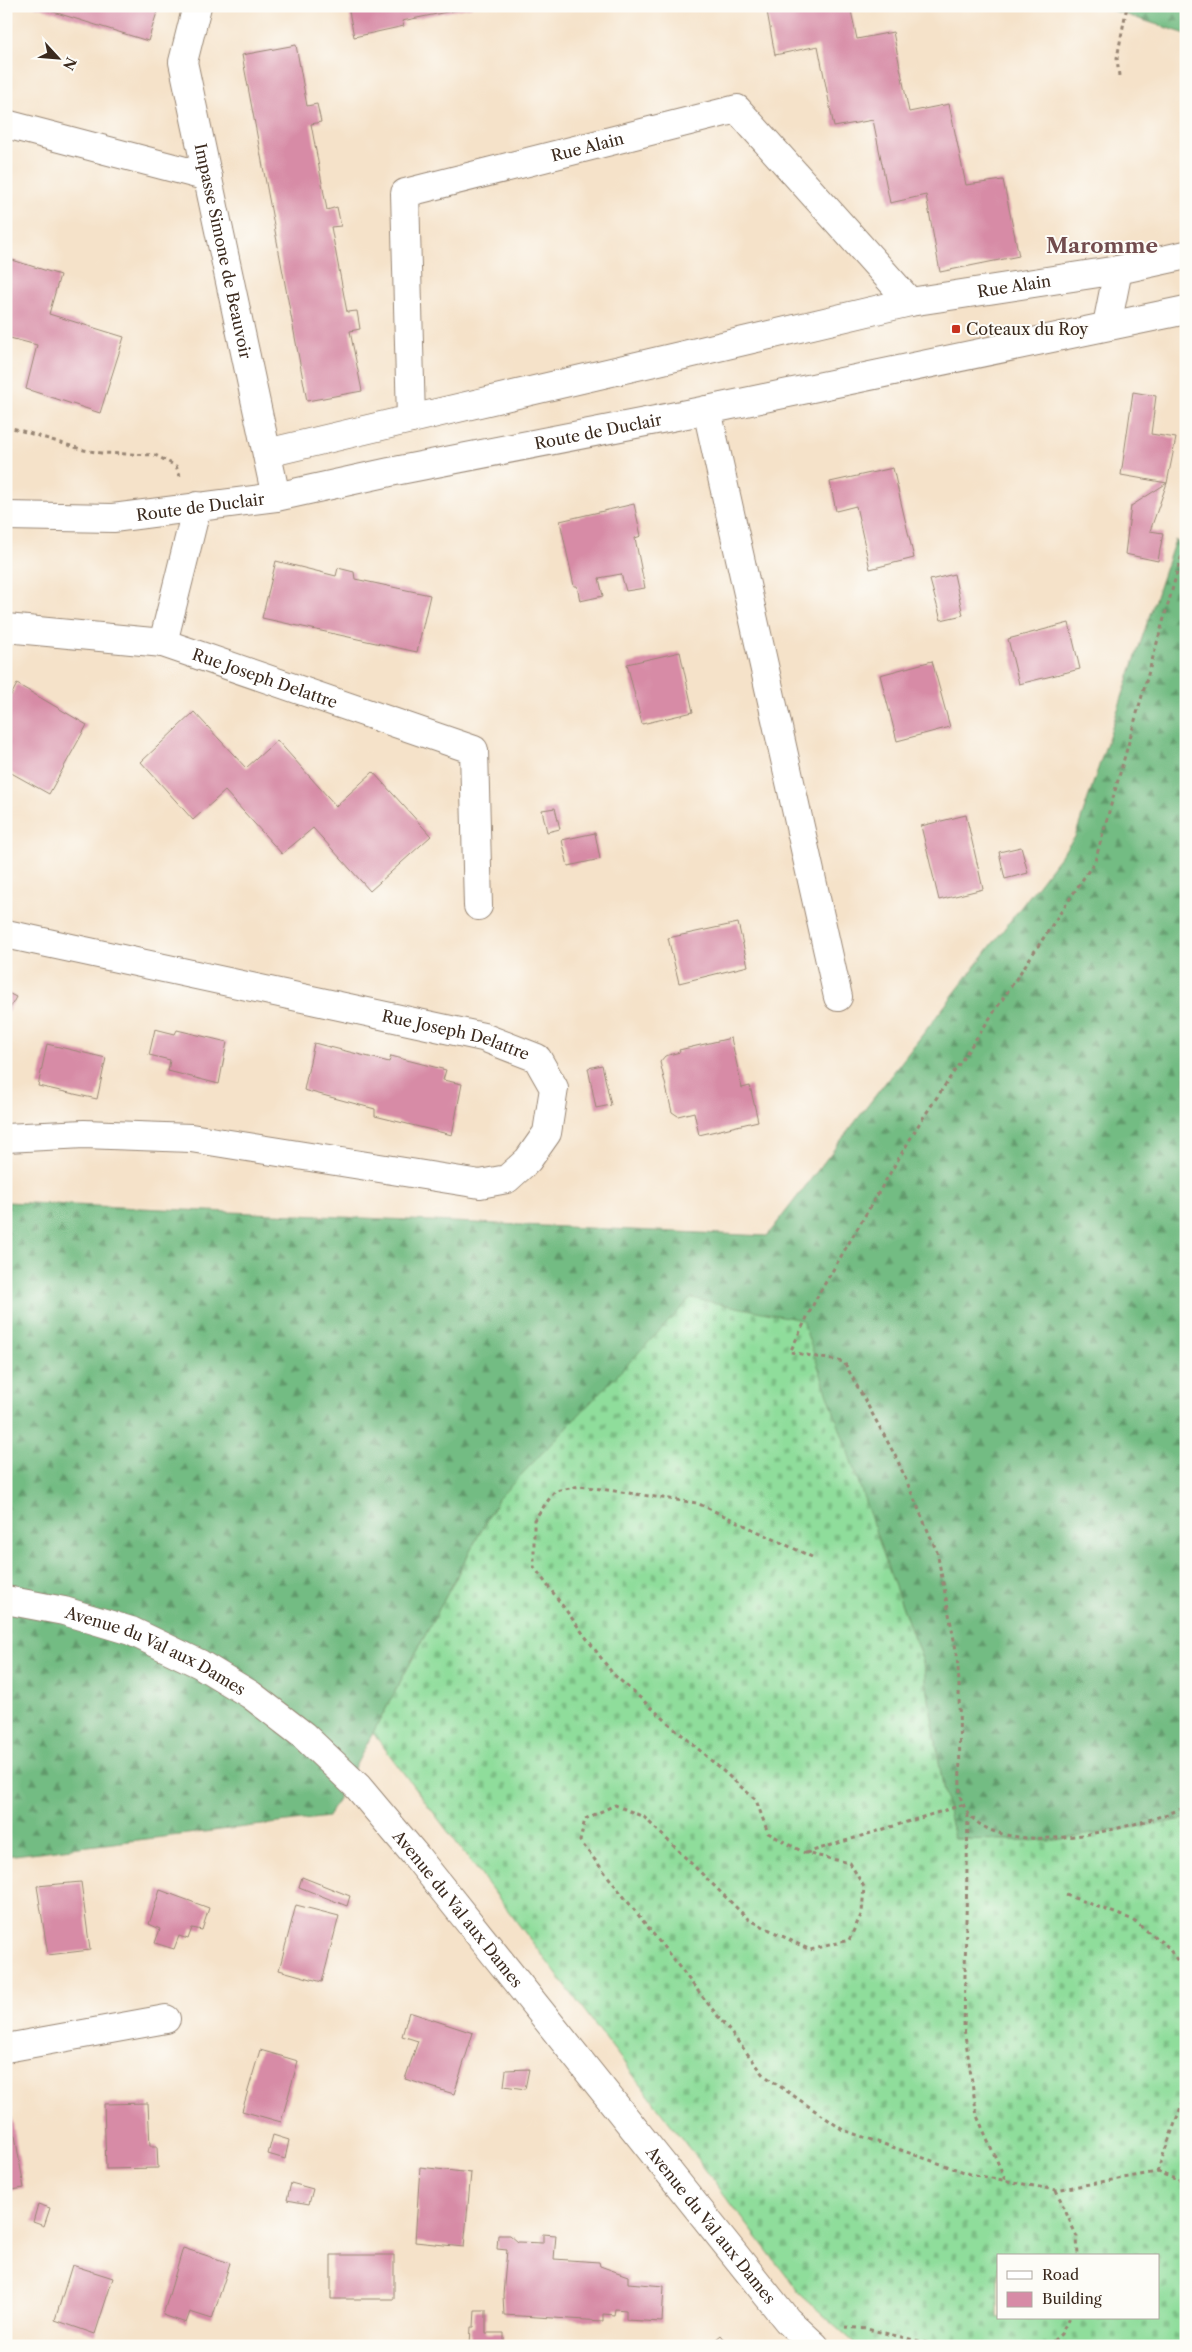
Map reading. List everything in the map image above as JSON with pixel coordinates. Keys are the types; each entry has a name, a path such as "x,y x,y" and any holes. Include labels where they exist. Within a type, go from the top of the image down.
{"street":[{"name":"Impasse Simone de Beauvoir","path":"197,6 183,62 276,497"},
{"name":"Rue Alain","path":"411,419 405,193 737,109 910,302"},
{"path":"6,124 208,177"},
{"name":"Rue Alain","path":"267,453 910,302 1118,270 1186,255"},
{"path":"1107,326 1118,270"},
{"name":"Route de Duclair","path":"6,516 113,518 276,497 390,472 706,410 1186,310"},
{"path":"706,410 838,997"},
{"path":"163,642 191,507"},
{"name":"Rue Joseph Delattre","path":"6,628 163,642 474,750 478,906"},
{"name":"Rue Joseph Delattre","path":"6,934 483,1037 537,1058 554,1088 547,1133 528,1160 506,1179 480,1184 191,1138 84,1134 6,1138"},
{"name":"Avenue du Val aux Dames","path":"6,1600 64,1611 131,1631 217,1675 251,1696 303,1735 358,1787 369,1800 787,2320 814,2346"},
{"path":"6,2048 166,2019"}],"path":[{"path":"1119,76 1117,58 1127,6"},
{"path":"6,426 101,454 155,455 176,466 191,507"},
{"path":"1186,540 1096,861 919,1124 817,1296 790,1352 844,1362 897,1459 937,1552 957,1656 960,1795 962,1805 968,1814 993,1830 1010,1835 1062,1838 1091,1834 1156,1819 1186,1807"},
{"path":"812,1557 697,1503 580,1486 555,1491 534,1520 534,1567 614,1674 756,1800 768,1833 805,1853 850,1863 864,1887 862,1913 849,1940 810,1950 748,1919 644,1817 615,1805 586,1819 580,1841 765,2076 843,2130 970,2174 1056,2190 1157,2172 1186,2183"},
{"path":"805,1853 962,1805"},
{"path":"968,1814 964,2028 977,2116 1006,2181"},
{"path":"1066,1895 1131,1919 1167,1946 1186,1972"},
{"path":"1157,2172 1186,2093"},
{"path":"1056,2190 1077,2237 1078,2254"},
{"path":"1047,2346 1061,2334 1068,2320"},
{"path":"840,2326 867,2329 940,2346"}],"green space":[{"path":"1099,6 1186,6 1186,34"},
{"path":"1175,540 1186,547 1186,1819 1050,1841 954,1839 943,1787 923,1662 891,1576 498,1499 328,1817 6,1856 6,1202 767,1236 1075,837"},
{"path":"691,1298 802,1320 923,1662 943,1787 954,1839 1050,1841 1186,1819 1186,2346 858,2346 800,2294 373,1733 498,1499"}],"building":[{"path":"34,6 159,6 148,41"},
{"path":"348,6 472,7 402,21 404,26 354,37"},
{"path":"766,6 850,6 857,39 893,32 909,112 949,104 966,185 1003,180 1019,256 940,272 926,195 890,203 873,120 834,127 818,46 775,55"},
{"path":"296,45 307,106 317,104 321,122 311,124 327,210 337,207 341,226 331,227 347,312 357,311 360,329 350,331 362,391 307,401 242,55"},
{"path":"6,258 60,275 49,314 124,337 100,413 26,389 37,345 6,337"},
{"path":"1133,392 1156,396 1151,434 1176,438 1167,483 1121,475"},
{"path":"893,468 914,558 870,569 856,506 836,511 830,482"},
{"path":"1167,483 1150,531 1163,533 1158,561 1125,554 1131,506"},
{"path":"634,504 641,536 635,538 645,588 626,591 621,574 599,578 603,596 580,601 577,586 574,586 560,521"},
{"path":"276,561 336,576 338,568 354,572 355,579 430,595 417,652 262,618"},
{"path":"954,574 963,615 941,620 930,580"},
{"path":"1069,623 1080,669 1019,684 1008,639"},
{"path":"680,652 693,712 642,724 627,664"},
{"path":"932,661 950,727 897,741 880,675"},
{"path":"17,684 87,725 49,794 6,770 6,705"},
{"path":"194,712 246,768 277,740 336,806 373,772 431,836 370,891 313,828 282,854 225,791 193,820 141,762"},
{"path":"555,808 560,829 547,832 542,810"},
{"path":"966,815 983,889 939,900 921,826"},
{"path":"595,833 600,859 568,866 562,840"},
{"path":"1021,847 1028,873 1005,879 999,852"},
{"path":"738,923 748,966 679,983 668,938"},
{"path":"6,992 16,997 6,1016"},
{"path":"155,1029 175,1034 177,1030 227,1042 219,1084 168,1071 170,1060 149,1055"},
{"path":"731,1038 742,1088 750,1086 758,1121 699,1135 694,1112 678,1116 672,1112 660,1062 665,1056 680,1052 679,1050"},
{"path":"314,1043 389,1062 391,1056 446,1070 443,1080 462,1084 452,1135 375,1116 375,1109 304,1090"},
{"path":"47,1044 106,1058 97,1099 38,1086"},
{"path":"602,1065 611,1105 596,1108 588,1068"},
{"path":"302,1877 350,1896 347,1906 299,1887"},
{"path":"81,1882 90,1950 48,1955 37,1886"},
{"path":"160,1890 209,1908 202,1930 192,1928 188,1939 179,1936 174,1949 155,1943 160,1929 149,1924"},
{"path":"296,1905 339,1916 322,1982 279,1970"},
{"path":"409,2012 473,2033 454,2094 405,2079 418,2041 402,2036"},
{"path":"260,2050 298,2061 281,2122 242,2111"},
{"path":"529,2069 525,2089 504,2086 506,2070"},
{"path":"148,2103 150,2146 157,2146 158,2168 106,2169 104,2104"},
{"path":"6,2112 11,2112 24,2188 6,2191"},
{"path":"273,2135 289,2140 285,2159 268,2154"},
{"path":"420,2167 471,2173 464,2247 415,2242"},
{"path":"291,2183 313,2189 309,2204 287,2200"},
{"path":"38,2204 50,2208 44,2226 33,2222"},
{"path":"543,2234 556,2235 554,2259 599,2262 600,2266 628,2276 628,2283 664,2286 662,2322 626,2320 626,2310 615,2309 614,2315 603,2314 603,2321 504,2315 503,2295 507,2250 497,2249 498,2235 510,2235 518,2242 543,2243"},
{"path":"183,2248 230,2263 212,2319 190,2312 186,2323 163,2315"},
{"path":"331,2255 394,2255 394,2299 331,2299"},
{"path":"72,2265 113,2278 95,2334 55,2320"},
{"path":"475,2310 486,2310 486,2333 504,2333 504,2346 470,2346 471,2327 474,2327"},
{"path":"721,2335 730,2346 708,2346"}],"place":[{"name":"Coteaux du Roy","path":"956,329"}],"district":[{"name":"Maromme","path":"1102,246"}]}
